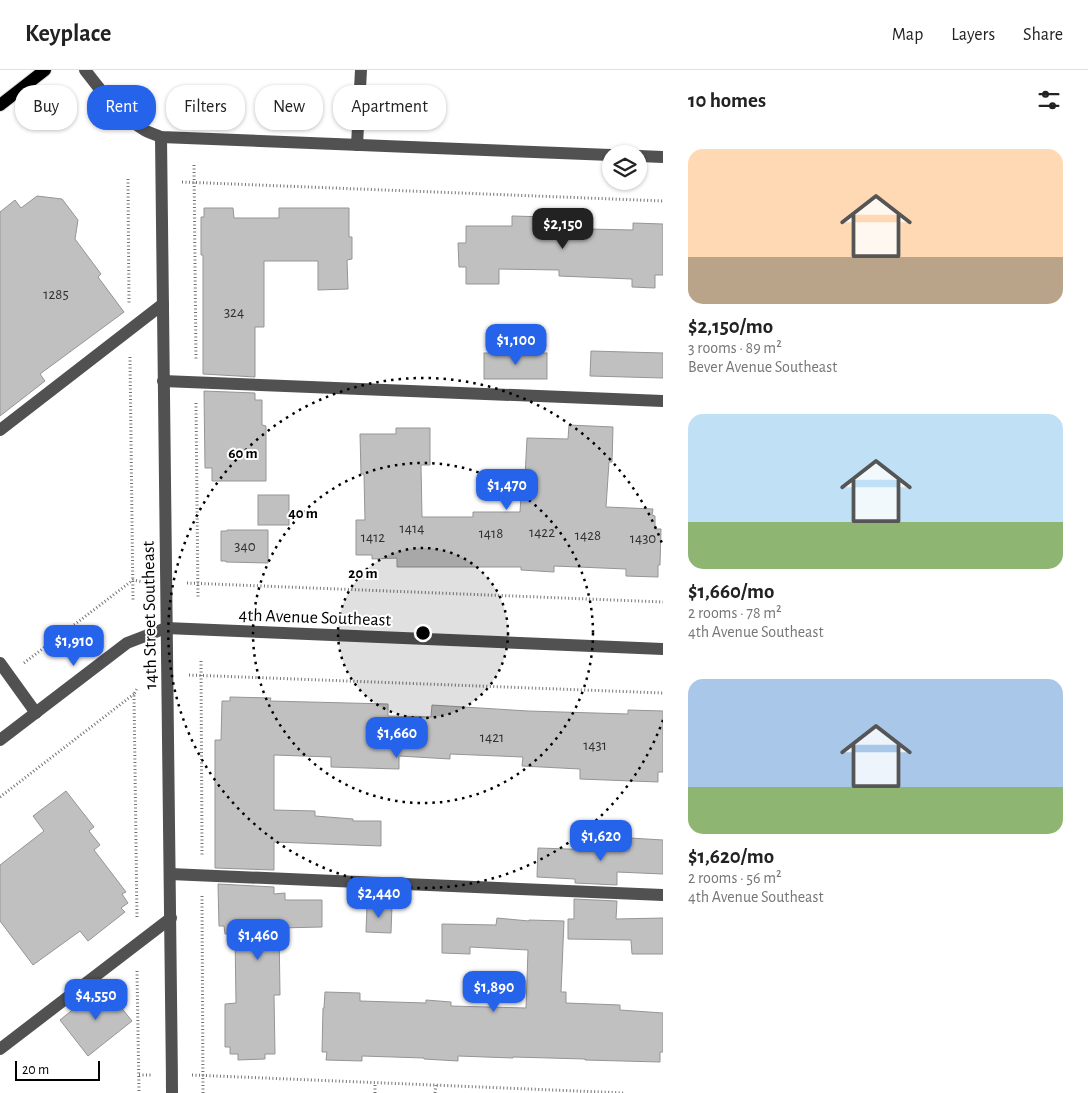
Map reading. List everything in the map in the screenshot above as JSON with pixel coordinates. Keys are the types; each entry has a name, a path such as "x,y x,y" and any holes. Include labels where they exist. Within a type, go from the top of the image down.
{"main road":[{"path":"0,105 44,70"}],"street":[{"path":"85,70 110,102 144,130 161,137 602,154"},
{"path":"357,145 361,70"},
{"name":"14th Street Southeast","path":"161,137 172,1093"},
{"path":"647,156 663,156"},
{"path":"0,430 163,304"},
{"path":"78,370 86,380"},
{"path":"163,381 663,401"},
{"name":"4th Avenue Southeast","path":"0,740 127,643 166,628 663,649"},
{"path":"0,663 36,713"},
{"path":"170,874 663,895"},
{"path":"0,1049 171,918"}],"path":[{"path":"128,179 133,601"},
{"path":"182,182 663,202"},
{"path":"9,674 133,580 143,582"},
{"path":"186,583 663,602"},
{"path":"189,674 663,693"},
{"path":"0,796 134,694 138,687"},
{"path":"134,694 139,1093"},
{"path":"139,1075 152,1075"},
{"path":"192,1075 625,1093"},
{"path":"375,1083 375,1093"},
{"path":"435,1093 436,1085"}],"building":[{"path":"37,196 62,199 78,220 75,239 101,274 98,277 124,312 40,374 45,381 0,416 0,212 15,200 21,208"},
{"path":"204,208 233,208 234,218 279,218 279,208 349,208 349,237 352,237 352,259 347,260 348,289 318,290 318,261 264,261 264,327 255,327 255,377 203,374 203,255 201,255 201,217 204,217"},
{"path":"512,216 585,218 584,228 586,229 633,230 633,223 663,224 663,275 655,275 655,288 632,287 632,279 559,276 559,270 499,269 499,284 466,284 466,267 459,267 458,243 466,243 466,226 512,226"},
{"path":"591,351 663,353 663,378 590,376"},
{"path":"484,353 547,353 547,379 484,379"},
{"path":"204,391 255,393 255,400 262,400 262,425 266,426 266,481 212,481 212,468 205,468"},
{"path":"569,425 613,427 612,462 609,462 606,507 653,509 652,515 655,516 655,529 661,529 658,577 626,576 626,569 554,566 554,572 521,570 521,567 397,567 397,558 372,559 372,555 356,555 356,520 365,520 364,474 361,474 360,434 396,434 396,428 430,428 430,465 421,465 422,517 473,517 473,512 520,512 521,497 524,497 527,438 568,439"},
{"path":"258,495 289,495 289,525 258,525"},
{"path":"268,530 268,563 221,561 221,531"},
{"path":"230,697 271,698 270,701 388,704 388,716 431,717 432,705 528,711 628,714 628,710 663,711 663,772 658,772 658,782 580,779 580,769 522,766 523,757 450,754 450,759 399,756 399,769 331,767 331,757 274,755 274,810 315,811 315,816 353,819 353,821 381,821 381,846 274,842 274,870 215,868 215,740 221,740 222,701 230,701"},
{"path":"66,791 94,827 89,831 100,845 94,850 126,892 122,894 128,903 121,908 125,912 88,941 80,931 33,965 0,921 0,865 44,831 33,816"},
{"path":"630,838 663,840 663,874 617,872 617,885 575,883 575,879 537,877 538,848 629,851"},
{"path":"218,884 274,887 274,894 285,893 285,900 322,900 322,927 279,928 280,995 274,995 275,1054 265,1054 265,1059 238,1060 238,1054 230,1054 230,1047 225,1047 225,1004 236,1003 235,934 225,934 224,926 219,926"},
{"path":"574,899 617,901 616,919 663,918 663,954 632,954 631,940 568,939 568,919 574,919"},
{"path":"367,905 392,905 391,933 366,932"},
{"path":"497,918 529,921 564,921 561,992 566,992 566,1003 620,1005 620,1010 663,1013 663,1052 660,1052 660,1062 458,1056 458,1061 362,1056 362,1061 326,1060 327,1052 322,1052 325,992 360,993 360,1001 426,1003 426,1000 451,1002 451,1006 526,1008 528,950 470,947 470,954 442,953 442,924 496,925"},
{"path":"103,985 132,1021 88,1056 60,1020"}]}
